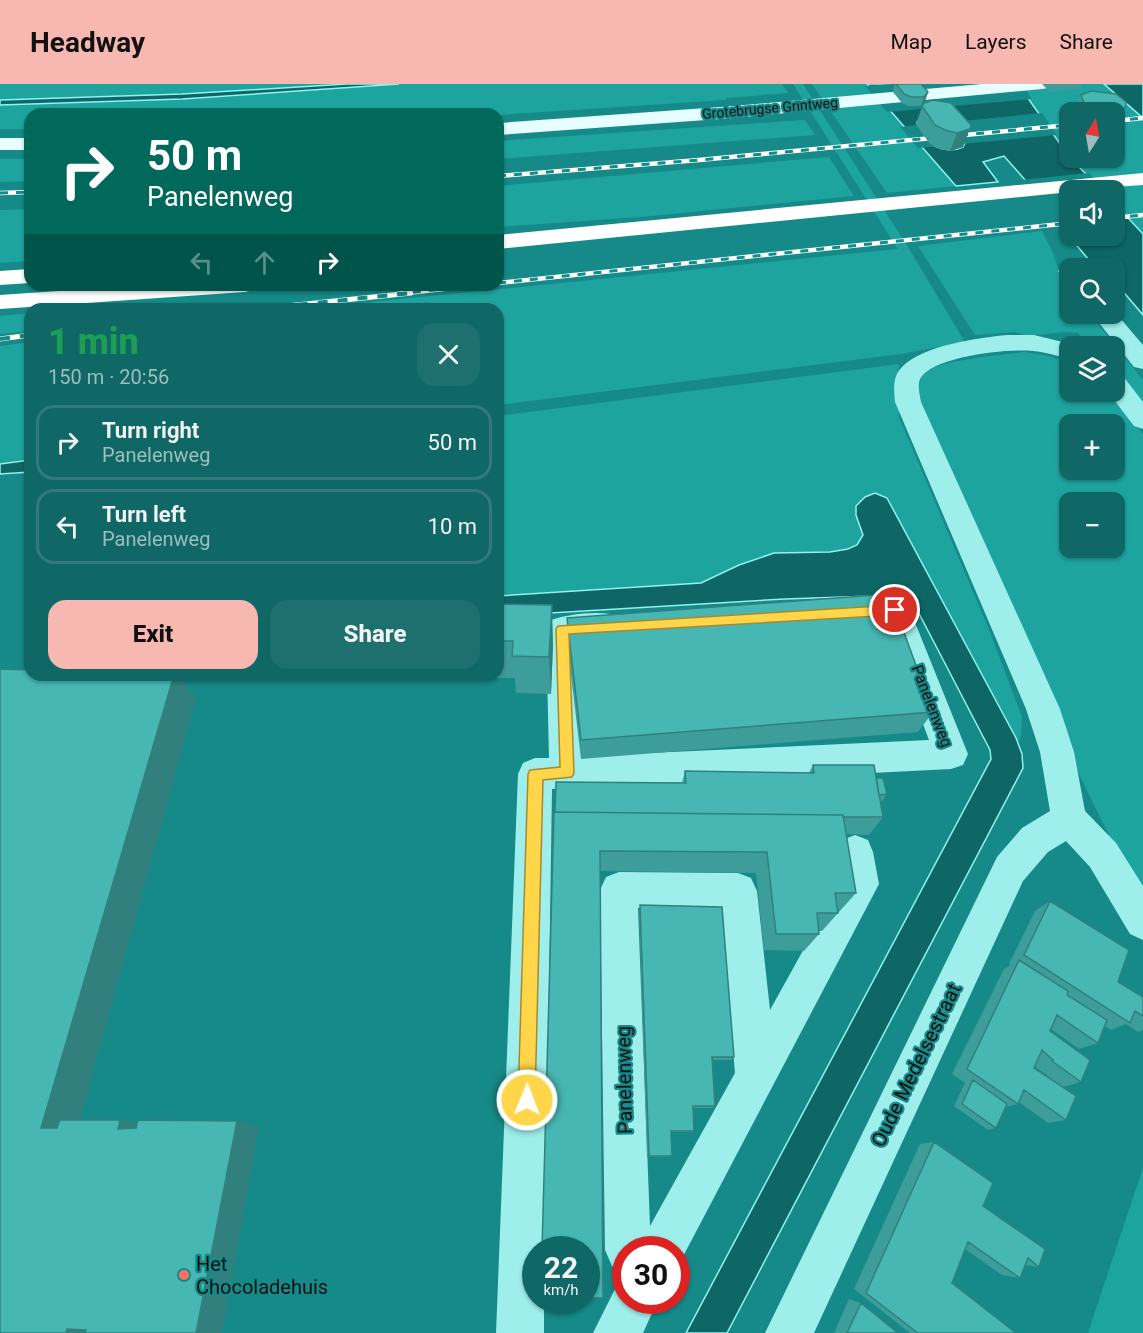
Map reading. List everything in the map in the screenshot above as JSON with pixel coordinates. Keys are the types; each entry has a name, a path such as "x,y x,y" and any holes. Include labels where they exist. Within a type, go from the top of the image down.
{"highway":[{"path":"664,247 837,220 1143,179"},
{"path":"1125,199 1143,197"},
{"path":"504,242 1059,206"},
{"path":"0,278 24,276"},
{"path":"0,302 159,291"}],"main road":[{"name":"Grotebrugse Grintweg","path":"504,129 734,112 1042,84"},
{"path":"0,144 24,144"}],"street":[{"path":"1112,324 1143,361"},
{"path":"1059,349 1034,344 1007,343 975,346 922,364 910,373 906,384 908,402 1043,709 1057,752 1069,819 1103,855 1143,921"},
{"path":"1125,396 1143,420"},
{"name":"Panelenweg","path":"551,774 951,753 895,610 859,612"},
{"path":"520,1333 551,774 562,629 645,624"},
{"name":"Oude Medelsestraat","path":"789,1333 1010,869 1035,840 1069,819"},
{"path":"670,1236 860,884 855,852"},
{"name":"Panelenweg","path":"628,1236 619,890 738,891 756,1075"}],"green space":[{"path":"0,84 782,84 788,93 726,98 726,100 504,115 504,108 24,108 24,129 0,129"},
{"path":"793,84 803,84 908,247 965,342 901,354 504,404 504,303 362,303 481,291 504,291 504,289 898,249"},
{"path":"812,84 867,84 956,186 887,193"},
{"path":"1018,84 1104,84 1125,102 1059,102 1059,142"},
{"path":"1125,102 1143,118 1143,234 1125,215 1125,180 1092,180 1081,168 1125,168"},
{"path":"805,120 815,135 504,159 504,141"},
{"path":"829,157 854,196 641,217 504,227 504,185"},
{"path":"0,159 24,159 24,181 0,182"},
{"path":"24,209 24,261 0,263 0,210"},
{"path":"1042,231 1054,255 1059,272 1059,324 1098,324 1108,336 1081,336 1078,333 1065,332 1028,336 1015,332 975,335 918,246"},
{"path":"24,314 24,332 0,334 0,316"},
{"path":"24,343 24,461 0,464 0,346"},
{"path":"1024,352 1059,359 1059,402 1116,402 1143,434 1143,900 1111,840 1052,716 917,402 919,375 942,365"},
{"path":"1125,358 1143,380 1143,416 1125,392"},
{"path":"899,364 899,417 990,632 1022,717 1021,736 1018,743 887,498 856,515 863,534 857,545 848,549 830,552 774,553 739,565 701,583 504,596 504,415"},
{"path":"1143,1168 1143,1333 1088,1333"}],"water":[{"path":"347,84 399,84 182,99 0,105 0,100 182,94"},
{"path":"867,84 1018,84 1059,142 1059,168 1080,168 1092,180 1059,180 1059,219 1004,156 983,162 998,182 956,186","holes":["917,122 965,143 963,147 948,150 933,145 922,136"]},
{"path":"1104,84 1143,84 1143,118"},
{"path":"1125,215 1143,234 1143,315 1125,294 1125,258 1087,258 1077,246 1125,246"},
{"path":"24,461 24,472 0,474 0,464"},
{"path":"875,493 887,498 1016,738 1022,754 1023,768 727,1333 686,1333 991,759 990,750 913,602 901,595 785,599 504,616 504,596 701,583 739,565 774,553 830,552 848,549 857,545 863,535 856,515 856,506 865,497"}],"pier":[{"path":"1022,84 1032,99 887,112 865,86"},
{"path":"1042,113 1057,135 961,144 942,123"},
{"path":"919,125 940,146 918,148 900,127"},
{"path":"1089,173 1096,180 1059,180 1059,223 1021,180"}],"building":[{"path":"896,84 921,84 928,92 924,97 911,97 904,94"},
{"path":"1091,91 1116,94 1126,102 1126,106 1125,102 1084,102 1081,95"},
{"path":"933,100 951,103 971,125 970,129 957,133 935,125 922,106"},
{"path":"890,594 933,712 581,740 567,618"},
{"path":"504,604 552,605 549,657 512,656 513,641 504,641"},
{"path":"0,669 24,670 24,681 172,681 41,1128 57,1128 60,1120 120,1120 118,1129 136,1128 138,1120 237,1121 196,1333 85,1333 86,1330 67,1329 66,1333 0,1333"},
{"path":"813,765 874,765 883,817 555,812 556,782 686,783 685,771 814,773"},
{"path":"876,778 883,778 887,794 879,795"},
{"path":"554,812 843,815 856,893 835,893 838,913 817,913 819,934 776,934 767,852 600,851 603,1298 600,1298 600,1236 542,1236"},
{"path":"1050,901 1129,950 1118,982 1143,997 1143,1016 1135,1011 1130,1023 1024,955"},
{"path":"640,905 722,907 734,1057 712,1057 715,1106 693,1106 694,1131 671,1131 672,1156 649,1156"},
{"path":"1019,960 1068,991 1067,995 1107,1020 1098,1043 1057,1015 1050,1031 1090,1060 1081,1082 1052,1061 1042,1050 1034,1068 1076,1096 1066,1120 1024,1090 1018,1104 967,1069"},
{"path":"973,1080 1007,1104 996,1128 962,1104"},
{"path":"934,1142 993,1183 983,1206 1045,1249 1039,1267 1028,1258 1020,1278 968,1242 952,1283 1016,1333 918,1333 866,1293"},
{"path":"861,1303 898,1333 847,1333"}],"railway":[{"path":"1125,120 1143,118"},
{"path":"504,176 699,160 1059,126"},
{"path":"0,193 24,192"},
{"path":"1125,217 1143,215"},
{"path":"504,282 1059,224"},
{"path":"397,294 425,291"},
{"path":"315,303 411,293"},
{"path":"0,339 24,336"}],"place":[{"name":"Het Chocoladehuis","path":"184,1275"}],"route":[{"path":"527,1100 536,774 567,773 562,629 895,610"}]}
